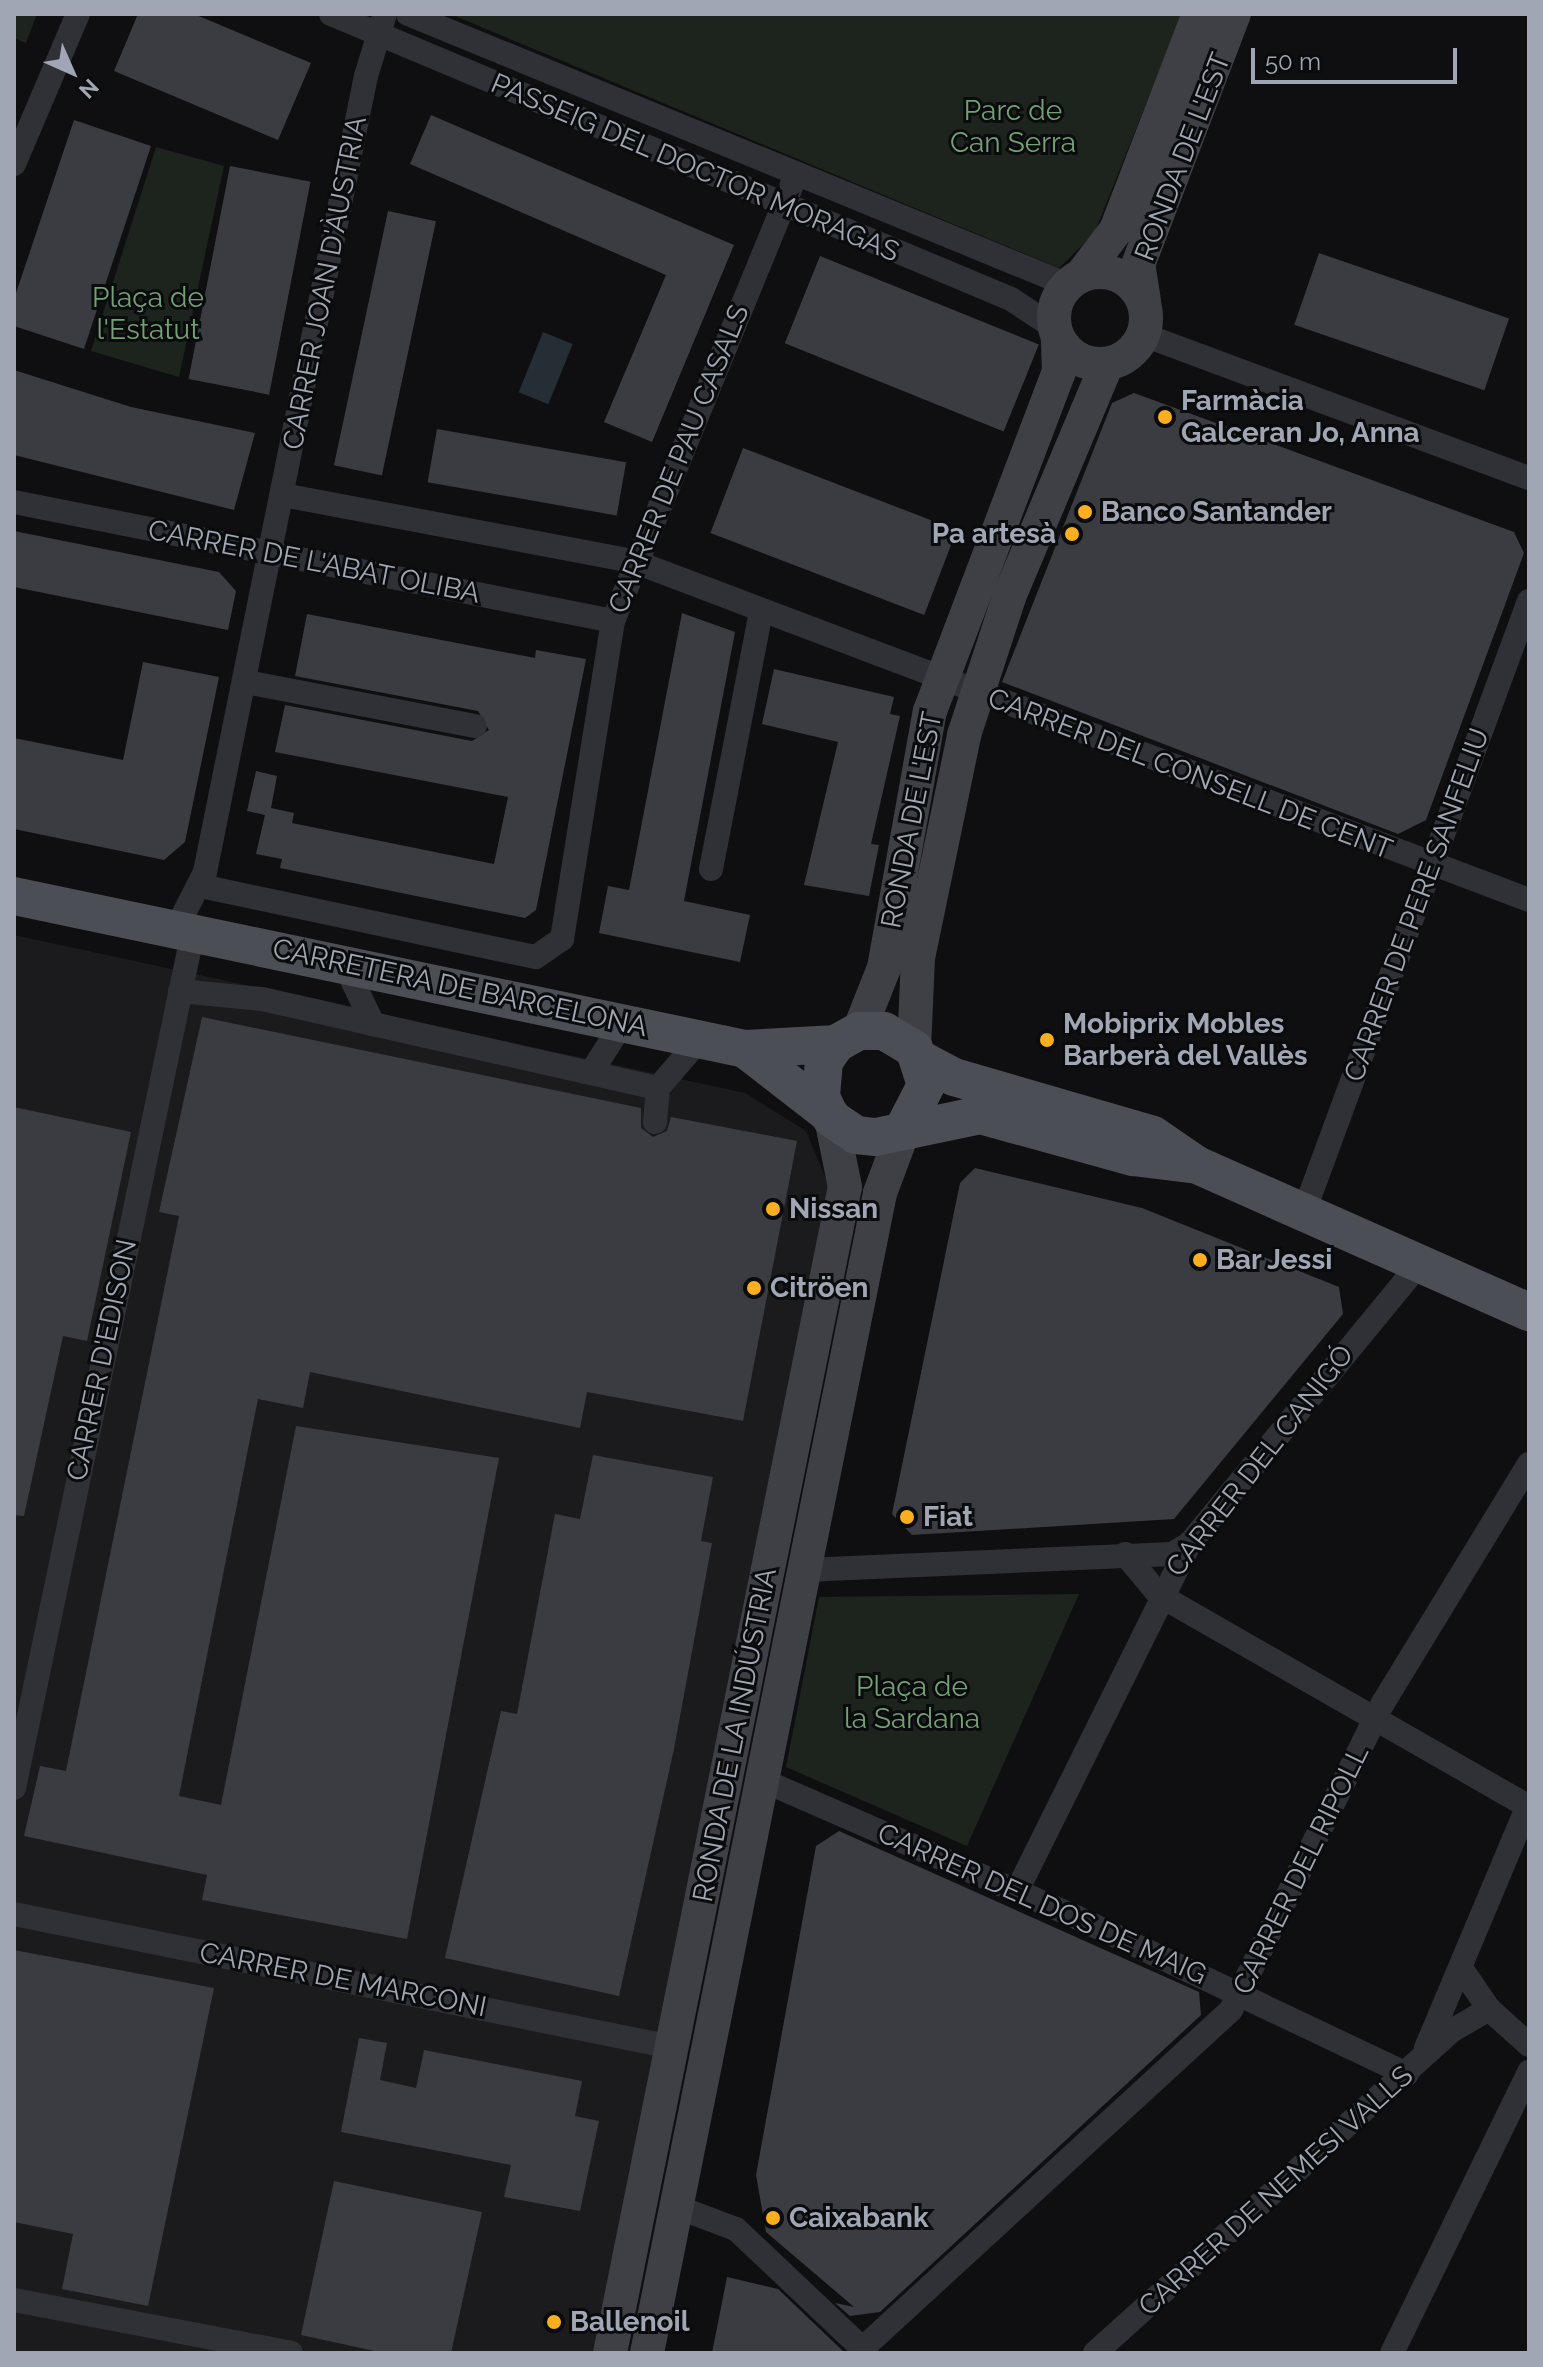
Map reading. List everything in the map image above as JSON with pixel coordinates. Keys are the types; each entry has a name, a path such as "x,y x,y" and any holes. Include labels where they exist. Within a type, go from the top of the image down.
{"main road":[{"name":"CARRETERA DE BARCELONA","path":"14,896 745,1049 847,1038"},
{"path":"1197,1165 1133,1157 993,1116 905,1126 866,1137 831,1116 819,1081 847,1038 884,1031 954,1077 1153,1135 1197,1165 1305,1209 1529,1312"},
{"name":"CARRETERA DE BARCELONA","path":"745,1049 831,1116"},
{"path":"905,1126 924,1098 917,1054"}],"street":[{"path":"14,164 78,14"},
{"name":"PASSEIG DEL DOCTOR MORAGAS","path":"331,14 380,24 782,205 1027,306 1057,333"},
{"name":"PASSEIG DEL DOCTOR MORAGAS","path":"408,14 795,177 1074,280"},
{"name":"RONDA DE L'EST","path":"1074,280 1116,230 1199,14"},
{"name":"RONDA DE L'EST","path":"1144,301 1138,265 1234,14"},
{"name":"CARRER JOAN D'ÀUSTRIA","path":"203,879 380,24"},
{"name":"CARRER DE PAU CASALS","path":"562,939 613,621 633,561 795,177"},
{"path":"1117,275 1144,301 1144,335 1133,351 1107,364 1075,357 1057,333 1056,305 1074,280 1117,275"},
{"name":"RONDA DE L'EST","path":"847,1038 884,968 919,750 941,681 1059,372 1057,333"},
{"path":"1144,335 1529,478"},
{"name":"RONDA DE L'EST","path":"917,1054 918,958 978,694 1082,410 1107,364"},
{"path":"283,495 633,561"},
{"name":"CARRER DE L'ABAT OLIBA","path":"14,502 613,621"},
{"name":"CARRER DEL CONSELL DE CENT","path":"633,561 941,681 1529,900"},
{"name":"CARRER DE PERE SANFELIU","path":"1305,1209 1529,601"},
{"path":"711,869 761,611"},
{"path":"246,682 475,726"},
{"path":"184,930 203,879"},
{"name":"CARRETERA DE BARCELONA","path":"203,879 243,897 536,957 562,939"},
{"name":"CARRER D'EDISON","path":"14,1788 180,991 184,930"},
{"path":"344,963 373,1024"},
{"path":"180,991 262,999 658,1088"},
{"path":"591,1073 623,1022"},
{"path":"655,1122 658,1088 700,1039"},
{"name":"RONDA DE LA INDÚSTRIA","path":"610,2353 845,1187 831,1116"},
{"name":"RONDA DE LA INDÚSTRIA","path":"647,2353 672,2205 762,1780 880,1193 905,1126"},
{"name":"CARRER DEL CANIGÓ","path":"1017,1891 1159,1595 1190,1543 1421,1262"},
{"name":"CARRER DEL RIPOLL","path":"865,2351 1241,1995 1376,1718 1529,1464"},
{"path":"804,1570 1172,1554 1190,1543"},
{"path":"1125,1554 1159,1595 1528,1805"},
{"name":"CARRER DEL DOS DE MAIG","path":"762,1780 1017,1891 1241,1995 1414,2067"},
{"name":"CARRER DE NEMESI VALLS","path":"1414,2067 1463,1971 1528,1805"},
{"name":"CARRER DE MARCONI","path":"14,1914 672,2047"},
{"path":"1463,1971 1489,2009 1529,2045"},
{"name":"CARRER DE NEMESI VALLS","path":"1095,2353 1414,2067 1489,2009"},
{"path":"1392,2353 1529,2072"},
{"path":"672,2205 736,2229 865,2351"},
{"path":"14,2300 291,2353"}],"shaded area":[{"path":"543,332 573,344 548,404 519,392"},
{"path":"14,935 745,1093 806,1131 829,1186 618,2353 14,2353"}],"green space":[{"path":"14,14 37,14 26,43 14,38"},
{"name":"Parc de Can Serra","path":"450,14 1182,14 1094,234 1059,268"},
{"name":"Plaça de l'Estatut","path":"156,147 224,166 179,377 91,351"},
{"name":"Plaça de la Sardana","path":"1079,1594 967,1846 786,1767 819,1597"}],"building":[{"path":"138,14 194,14 311,63 278,140 114,71"},
{"path":"431,115 734,245 652,442 604,422 666,275 410,164"},
{"path":"74,120 151,146 84,349 14,326 14,299"},
{"path":"230,166 310,182 269,395 189,379"},
{"path":"388,211 436,221 382,476 334,465"},
{"path":"1319,253 1509,318 1484,390 1294,325"},
{"path":"820,256 1039,344 1004,432 785,343"},
{"path":"14,370 131,407 255,433 234,510 14,455"},
{"path":"1134,393 1514,532 1524,553 1426,820 1398,834 1002,682 1112,403"},
{"path":"437,429 626,462 617,516 428,482"},
{"path":"743,448 957,530 924,615 710,533"},
{"path":"14,531 219,572 236,591 228,630 14,587"},
{"path":"682,613 735,632 684,901 750,915 740,962 599,933 608,886 629,890"},
{"path":"307,614 535,658 536,650 586,659 536,910 525,918 455,904 280,868 282,859 256,854 265,815 247,811 256,771 277,776 271,808 294,813 292,823 494,864 508,797 275,752 285,705 472,741 489,730 478,711 295,676"},
{"path":"143,662 219,677 185,842 164,860 14,829 14,738 123,760"},
{"path":"774,669 894,697 890,714 900,716 871,844 879,845 869,896 804,885 838,742 762,724"},
{"path":"202,1017 641,1108 641,1128 653,1137 667,1131 671,1117 797,1141 743,1421 587,1392 580,1428 310,1372 303,1408 258,1399 179,1796 221,1805 296,1426 499,1458 407,1939 202,1900 207,1875 24,1836 40,1766 66,1771 179,1216 159,1212"},
{"path":"14,1107 131,1132 87,1341 63,1336 24,1516 14,1515"},
{"path":"975,1168 1142,1208 1339,1287 1343,1314 1174,1519 912,1535 892,1514 960,1183"},
{"path":"593,1455 713,1477 701,1541 712,1543 674,1749 619,1996 445,1958 501,1711 517,1714 555,1514 580,1519"},
{"path":"839,1831 1199,1992 1201,2015 880,2312 850,2316 835,2303 854,2307 766,2232 756,2175 816,1846"},
{"path":"14,1950 214,1988 148,2306 62,2289 73,2234 14,2222"},
{"path":"359,2038 387,2043 380,2080 416,2088 424,2050 582,2081 575,2116 599,2121 580,2211 504,2197 511,2165 341,2132"},
{"path":"334,2181 482,2212 451,2353 384,2353 301,2335"},
{"path":"727,2277 778,2289 845,2353 712,2353"}],"place":[{"name":"Farmàcia Galceran Jo, Anna","path":"1165,417"},
{"name":"Banco Santander","path":"1085,512"},
{"name":"Pa artesà","path":"1072,534"},
{"name":"Mobiprix Mobles Barberà del Vallès","path":"1047,1040"},
{"name":"Nissan","path":"773,1209"},
{"name":"Bar Jessi","path":"1200,1260"},
{"name":"Citröen","path":"754,1288"},
{"name":"Fiat","path":"907,1517"},
{"name":"Caixabank","path":"773,2218"},
{"name":"Ballenoil","path":"554,2322"}]}
